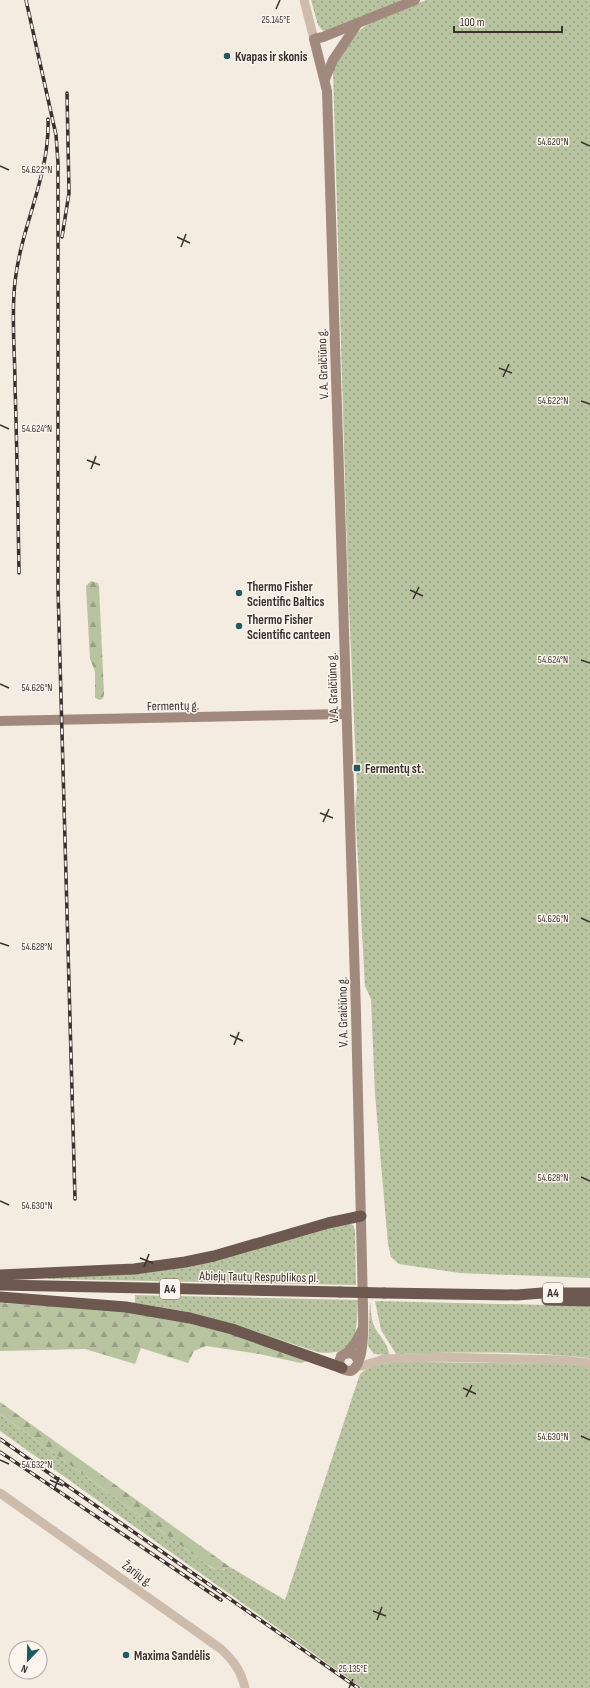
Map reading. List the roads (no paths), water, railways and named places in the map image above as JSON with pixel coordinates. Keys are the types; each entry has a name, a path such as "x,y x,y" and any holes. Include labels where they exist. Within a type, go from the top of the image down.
{"highway":[{"path":"0,1275 134,1269 185,1262 214,1256 328,1223 361,1216"},
{"name":"Abiejų Tautų Respublikos pl.","path":"0,1285 517,1295 542,1293 590,1293"},
{"name":"Abiejų Tautų Respublikos pl.","path":"517,1295 530,1299 590,1301"},
{"path":"0,1297 126,1307 190,1318 232,1329 342,1368"}],"main road":[{"path":"314,39 415,0"},
{"path":"325,80 333,60 358,23"},
{"name":"V. A. Graičiūno g.","path":"314,39 325,80 328,115 363,1306 362,1330 355,1343 355,1358 340,1358 342,1368"},
{"name":"Fermentų g.","path":"0,721 346,714"},
{"path":"342,1368 351,1371 355,1358"}],"street":[{"name":"V. A. Graičiūno g.","path":"304,0 314,39"},
{"path":"355,1358 366,1365 380,1360 444,1358 562,1360 590,1363"},
{"name":"Žarijų g.","path":"0,1493 221,1649 237,1666 242,1675 245,1688"}],"railway":[{"path":"26,0 56,135 58,163 58,589 75,1199"},
{"path":"62,237 69,193 67,93"},
{"path":"19,573 13,321 14,295 18,261 45,161 48,119"},
{"path":"0,1439 358,1688"},
{"path":"0,1452 221,1600"}],"place":[{"name":"Kvapas ir skonis","path":"227,56"},
{"name":"Thermo Fisher Scientific Baltics","path":"239,593"},
{"name":"Thermo Fisher Scientific canteen","path":"239,626"},
{"name":"Fermentų st.","path":"357,768"},
{"name":"Maxima Sandėlis","path":"126,1655"}]}
